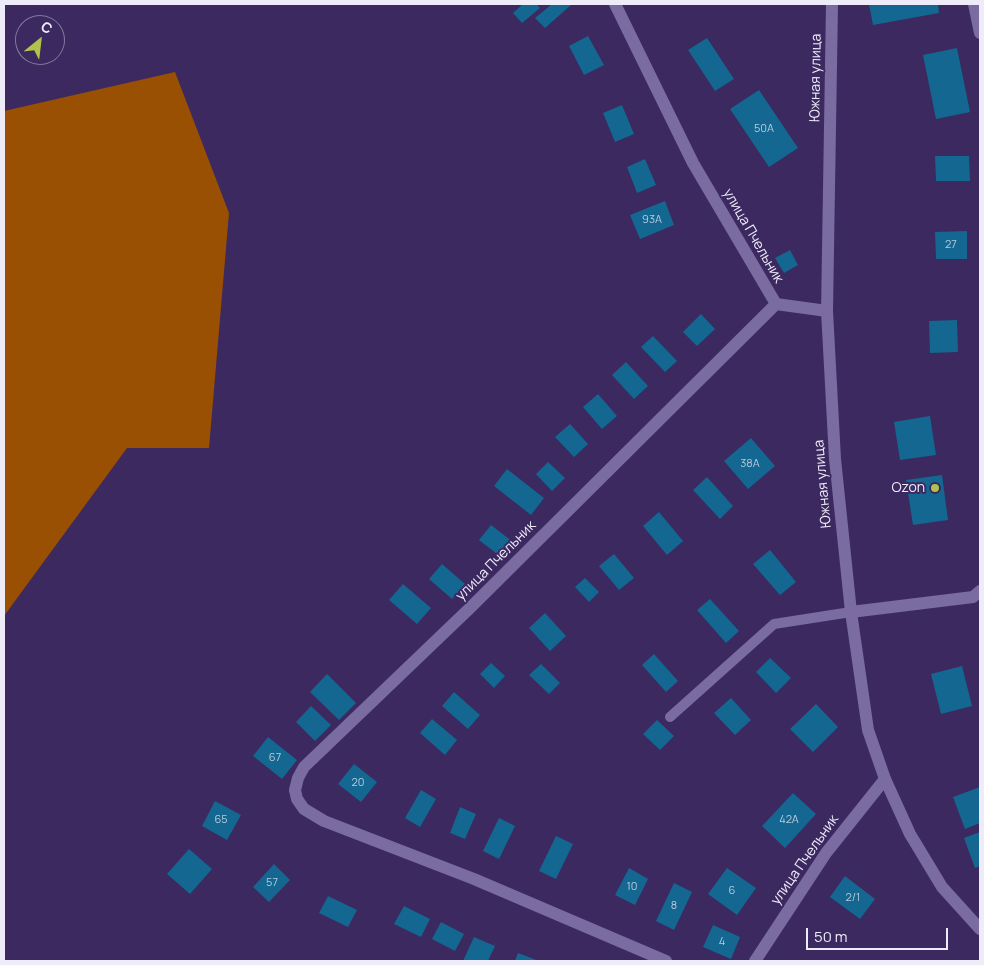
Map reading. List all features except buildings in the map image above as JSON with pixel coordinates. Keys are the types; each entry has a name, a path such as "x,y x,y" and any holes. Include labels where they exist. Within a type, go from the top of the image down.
{"street":[{"name":"улица Пчельник","path":"615,4 693,163 776,304 471,607 304,767 298,778 295,790 297,799 304,809 324,820 483,883 666,961"},
{"name":"Южная улица","path":"832,4 827,312 835,458 850,612 868,730 884,779 910,834 942,887 980,929"},
{"path":"974,4 980,33"},
{"path":"776,304 827,312"},
{"path":"850,612 973,596 980,591"},
{"name":"улица Пчельник","path":"755,961 826,853 884,779"}],"lane":[{"path":"670,717 774,624 850,612"}],"shaded area":[{"path":"175,72 229,213 209,448 127,448 4,616 4,111"}],"place":[{"name":"Ozon","path":"935,488"}]}
